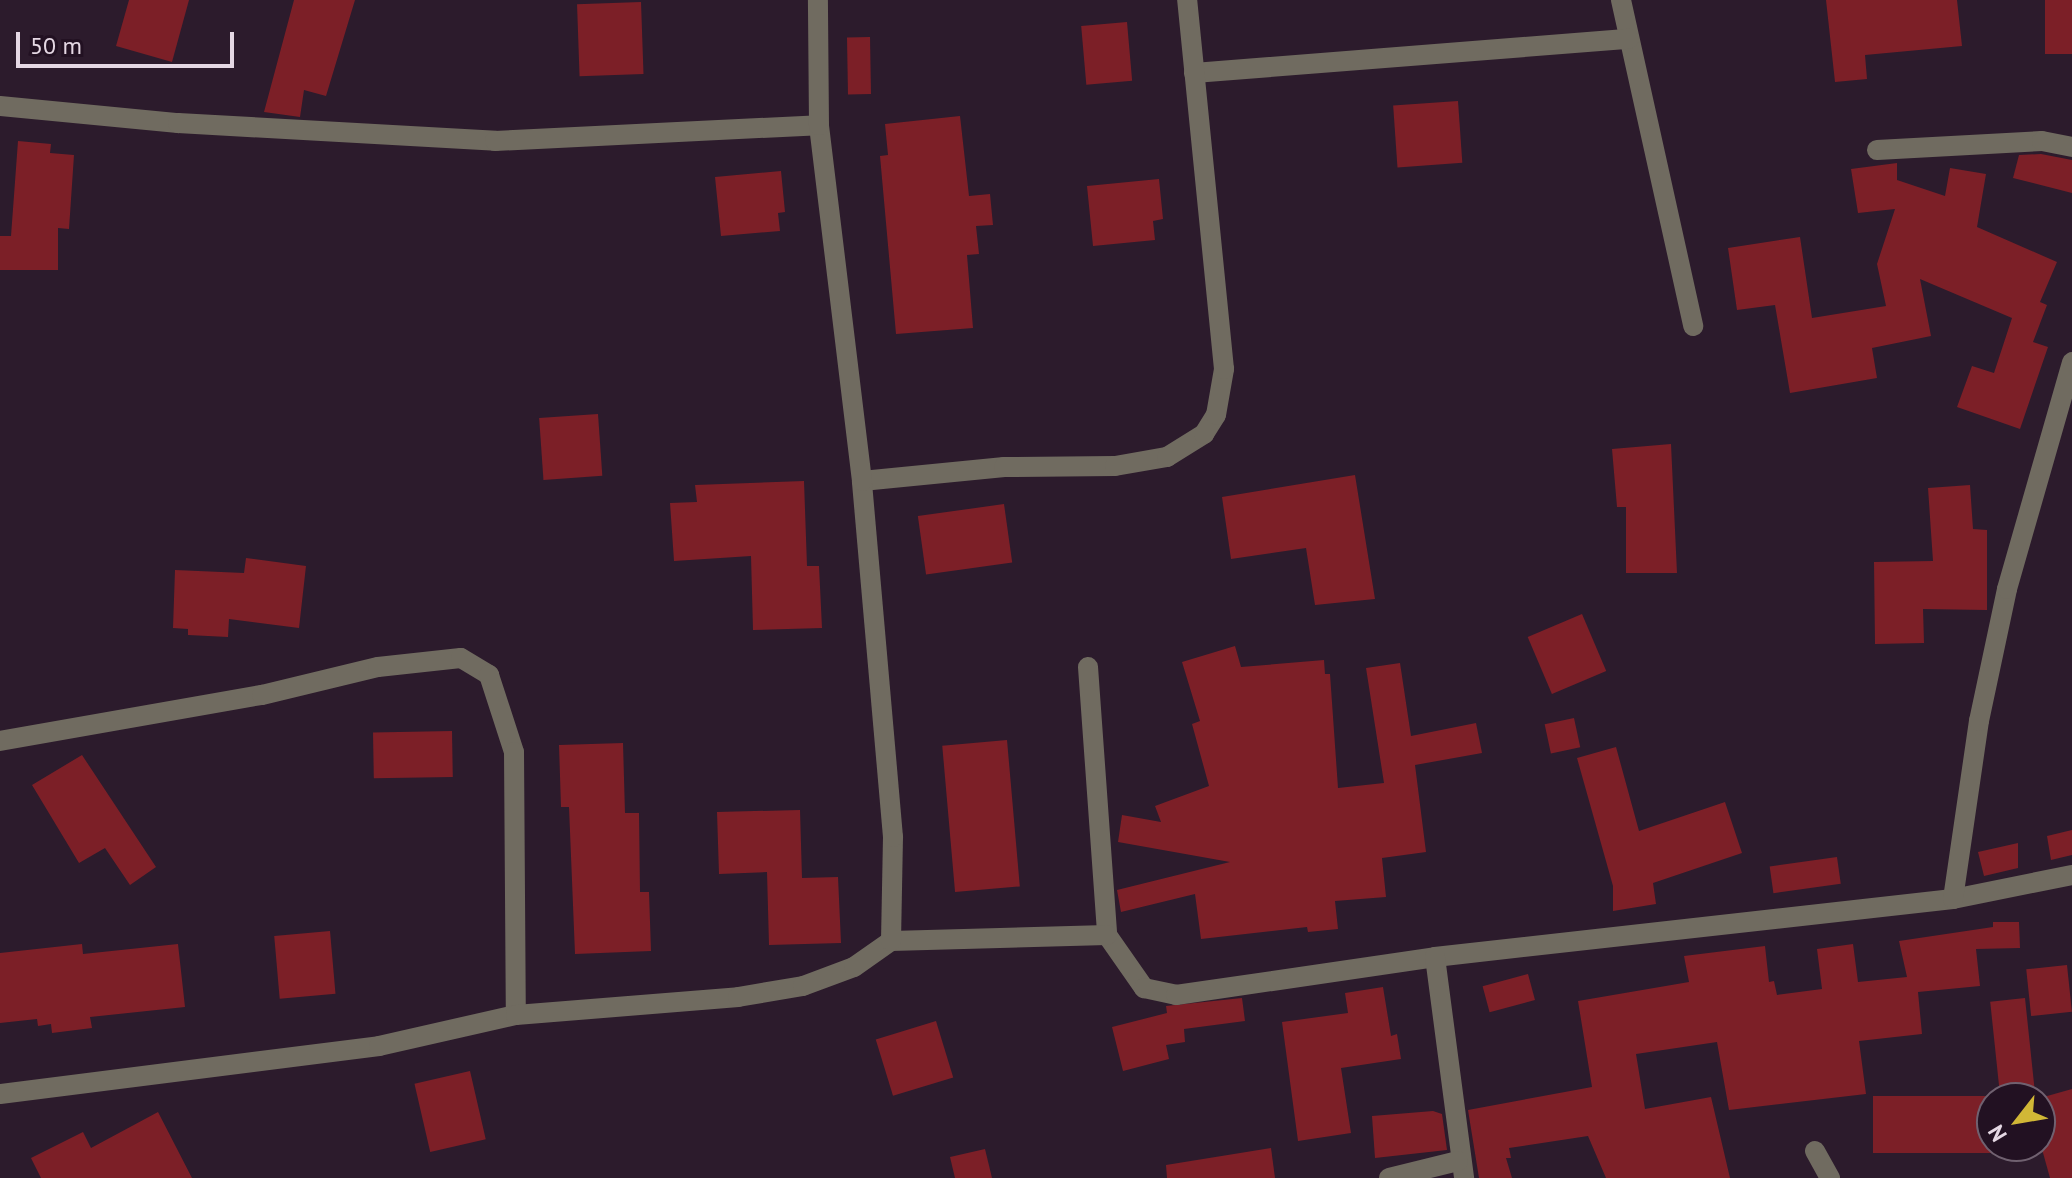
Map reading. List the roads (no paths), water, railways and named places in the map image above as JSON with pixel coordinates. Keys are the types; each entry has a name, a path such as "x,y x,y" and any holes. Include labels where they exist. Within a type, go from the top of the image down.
{"street":[{"path":"818,0 819,125 862,481 893,837 891,941"},
{"path":"862,481 1004,467 1115,466 1167,457 1204,434 1216,415 1224,369 1187,0"},
{"path":"1621,0 1693,326"},
{"path":"1194,73 1629,39"},
{"path":"0,106 178,123 495,141 819,125"},
{"path":"1877,150 2042,141 2072,147"},
{"path":"1953,899 1979,721 2007,589 2072,362"},
{"path":"0,741 262,695 378,667 461,658 489,675 514,752 516,1015"},
{"path":"1088,667 1107,935 1144,988 1176,995 1435,957 1953,899 2072,875"},
{"path":"0,1094 379,1046 516,1015 738,997 803,986 854,967 891,941 1107,935"},
{"path":"1389,1178 1461,1170 1435,957"},
{"path":"1815,1151 1830,1178"}]}
